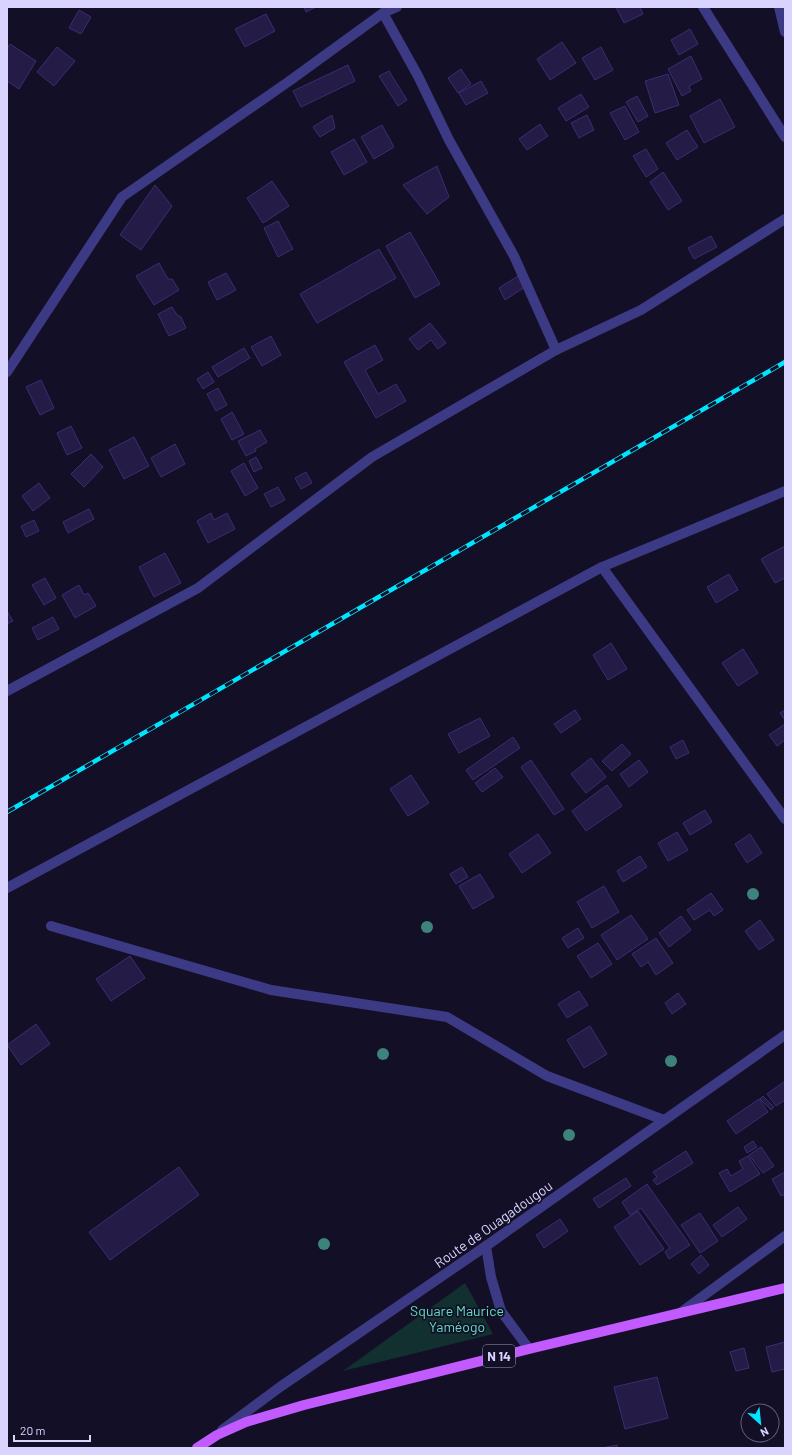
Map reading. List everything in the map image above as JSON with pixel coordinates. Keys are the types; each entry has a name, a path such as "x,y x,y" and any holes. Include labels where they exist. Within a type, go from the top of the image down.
{"main road":[{"name":"N 14","path":"197,1448 217,1435 246,1422 304,1405 529,1348 785,1288"}],"street":[{"path":"7,372 122,197 288,82 383,13 397,7"},
{"path":"703,7 785,137"},
{"path":"779,7 785,32"},
{"path":"383,13 418,76 449,140 514,256 556,350"},
{"path":"7,691 198,588 372,458 556,350 641,310 785,219"},
{"path":"7,888 602,567 785,491"},
{"path":"602,567 785,819"},
{"path":"51,926 271,990 447,1017 547,1076 664,1120"},
{"name":"Route de Ouagadougou","path":"217,1435 280,1387 486,1246 785,1035"},
{"path":"680,1313 785,1236"},
{"path":"486,1246 491,1277 501,1312 529,1348"}],"green space":[{"name":"Square Maurice Yaméogo","path":"465,1283 493,1334 343,1371"}],"building":[{"path":"304,7 316,7 306,12"},
{"path":"616,7 640,7 643,14 624,23"},
{"path":"79,10 91,17 81,34 69,28"},
{"path":"266,14 275,31 245,47 235,29"},
{"path":"690,29 698,44 679,55 671,40"},
{"path":"562,42 576,63 550,80 537,59"},
{"path":"10,44 36,61 19,89 7,81 7,49"},
{"path":"57,47 75,61 54,86 37,72"},
{"path":"601,47 613,70 595,80 582,58"},
{"path":"691,56 702,79 689,86 691,91 682,96 668,69"},
{"path":"348,65 355,81 301,107 293,91"},
{"path":"461,69 471,84 458,93 448,78"},
{"path":"389,71 407,100 398,106 379,76"},
{"path":"668,74 679,105 655,113 645,81"},
{"path":"481,81 488,93 466,105 459,93"},
{"path":"581,94 589,107 566,121 558,108"},
{"path":"637,96 648,116 638,122 626,102"},
{"path":"720,99 735,127 704,143 690,116"},
{"path":"625,106 639,132 625,140 610,113"},
{"path":"332,115 335,128 320,137 313,127"},
{"path":"587,115 594,130 579,138 571,123"},
{"path":"540,124 548,136 527,150 519,139"},
{"path":"382,125 394,147 374,159 361,137"},
{"path":"687,130 698,147 677,160 666,143"},
{"path":"354,139 367,162 344,175 331,152"},
{"path":"646,149 658,169 646,177 633,156"},
{"path":"437,166 449,197 427,214 403,185"},
{"path":"663,172 682,201 668,210 650,182"},
{"path":"272,181 289,206 263,223 247,198"},
{"path":"155,185 172,206 141,250 120,235"},
{"path":"278,221 293,249 278,257 264,228"},
{"path":"410,232 440,284 415,298 386,246"},
{"path":"711,236 717,247 694,259 688,248"},
{"path":"379,249 396,278 317,323 300,294"},
{"path":"159,263 168,279 172,279 179,290 154,305 136,276"},
{"path":"226,273 236,290 217,300 208,282"},
{"path":"518,276 525,287 505,300 499,288"},
{"path":"172,307 177,315 181,317 186,328 169,336 158,314"},
{"path":"430,323 446,343 438,349 431,340 418,350 409,339"},
{"path":"271,336 281,355 262,366 251,347"},
{"path":"375,345 383,360 365,370 378,394 396,384 406,401 376,418 344,362"},
{"path":"244,348 250,358 218,377 212,367"},
{"path":"208,372 214,382 203,389 197,379"},
{"path":"41,380 54,408 40,415 26,387"},
{"path":"218,388 227,405 216,411 207,394"},
{"path":"232,412 244,434 232,440 221,419"},
{"path":"71,426 82,448 67,455 57,433"},
{"path":"260,430 267,442 255,449 256,451 246,456 238,441"},
{"path":"134,437 149,466 124,479 109,450"},
{"path":"175,444 185,464 161,477 151,458"},
{"path":"91,454 103,467 84,487 71,474"},
{"path":"256,457 262,468 254,472 249,461"},
{"path":"244,463 258,488 245,496 231,471"},
{"path":"306,472 312,483 301,489 295,478"},
{"path":"39,483 50,498 33,511 22,496"},
{"path":"278,487 285,500 271,507 264,494"},
{"path":"89,509 94,519 68,533 63,522"},
{"path":"211,513 214,520 227,513 235,529 208,543 197,521"},
{"path":"34,520 39,531 26,537 21,526"},
{"path":"785,546 785,578 775,583 761,559"},
{"path":"165,553 181,583 154,597 139,567"},
{"path":"729,574 738,590 716,603 707,587"},
{"path":"45,578 56,598 44,605 32,585"},
{"path":"79,585 84,595 88,593 96,606 75,618 62,595"},
{"path":"7,611 13,621 7,624"},
{"path":"53,617 59,629 38,640 32,628"},
{"path":"611,643 627,669 608,680 593,655"},
{"path":"743,649 758,673 738,686 722,663"},
{"path":"575,710 581,719 561,733 554,724"},
{"path":"785,710 785,720 780,713"},
{"path":"480,718 490,736 459,753 448,734"},
{"path":"785,724 785,740 777,746 769,735"},
{"path":"513,737 520,748 473,780 466,770"},
{"path":"683,740 689,753 676,759 670,747"},
{"path":"622,744 631,754 612,771 602,761"},
{"path":"591,758 606,777 586,793 571,774"},
{"path":"531,760 564,809 554,815 521,767"},
{"path":"639,760 648,772 629,787 620,774"},
{"path":"495,768 503,777 482,792 475,783"},
{"path":"411,775 429,803 408,816 390,789"},
{"path":"607,785 622,806 586,831 572,811"},
{"path":"705,810 712,822 690,835 683,823"},
{"path":"677,832 688,850 668,861 658,843"},
{"path":"538,834 551,853 522,873 509,854"},
{"path":"750,834 762,853 747,863 735,844"},
{"path":"640,856 647,867 623,882 617,871"},
{"path":"462,867 468,877 456,884 450,874"},
{"path":"480,874 494,897 473,909 459,886"},
{"path":"604,886 619,912 592,928 577,902"},
{"path":"711,893 723,910 714,916 710,910 694,920 687,910"},
{"path":"631,915 648,939 617,960 601,935"},
{"path":"681,916 691,930 669,947 659,933"},
{"path":"760,920 774,940 759,950 745,931"},
{"path":"578,928 584,938 568,948 562,938"},
{"path":"656,938 673,963 656,975 648,962 641,967 632,954"},
{"path":"598,943 612,964 591,978 577,956"},
{"path":"130,956 145,978 111,1001 96,979"},
{"path":"579,991 588,1005 567,1018 558,1004"},
{"path":"678,993 686,1004 672,1014 665,1003"},
{"path":"36,1024 50,1044 21,1065 7,1045"},
{"path":"590,1026 607,1054 584,1068 567,1040"},
{"path":"785,1081 785,1100 776,1106 767,1094"},
{"path":"763,1096 774,1107 771,1110 760,1099"},
{"path":"759,1099 768,1112 736,1134 727,1121"},
{"path":"753,1141 757,1147 747,1153 744,1147"},
{"path":"761,1147 774,1166 763,1173 749,1155"},
{"path":"686,1151 693,1163 657,1185 653,1180 657,1177 653,1172"},
{"path":"748,1156 760,1174 730,1192 719,1173 727,1169 731,1176 743,1169 739,1161"},
{"path":"179,1167 199,1195 110,1260 89,1232"},
{"path":"785,1172 785,1194 781,1196 772,1179"},
{"path":"626,1178 631,1186 599,1208 593,1199"},
{"path":"647,1184 690,1245 669,1259 665,1252 670,1248 641,1208 630,1215 622,1202"},
{"path":"738,1207 747,1219 722,1237 713,1225"},
{"path":"638,1211 664,1249 640,1265 614,1227"},
{"path":"700,1213 718,1241 700,1253 681,1225"},
{"path":"560,1219 568,1231 544,1248 536,1235"},
{"path":"701,1255 709,1265 699,1274 691,1264"},
{"path":"785,1342 785,1369 772,1372 766,1347"},
{"path":"744,1348 749,1368 736,1371 730,1352"},
{"path":"657,1377 668,1418 625,1429 614,1387"},
{"path":"617,1445 618,1448 602,1448"}],"railway":[{"path":"7,812 785,362"}]}
